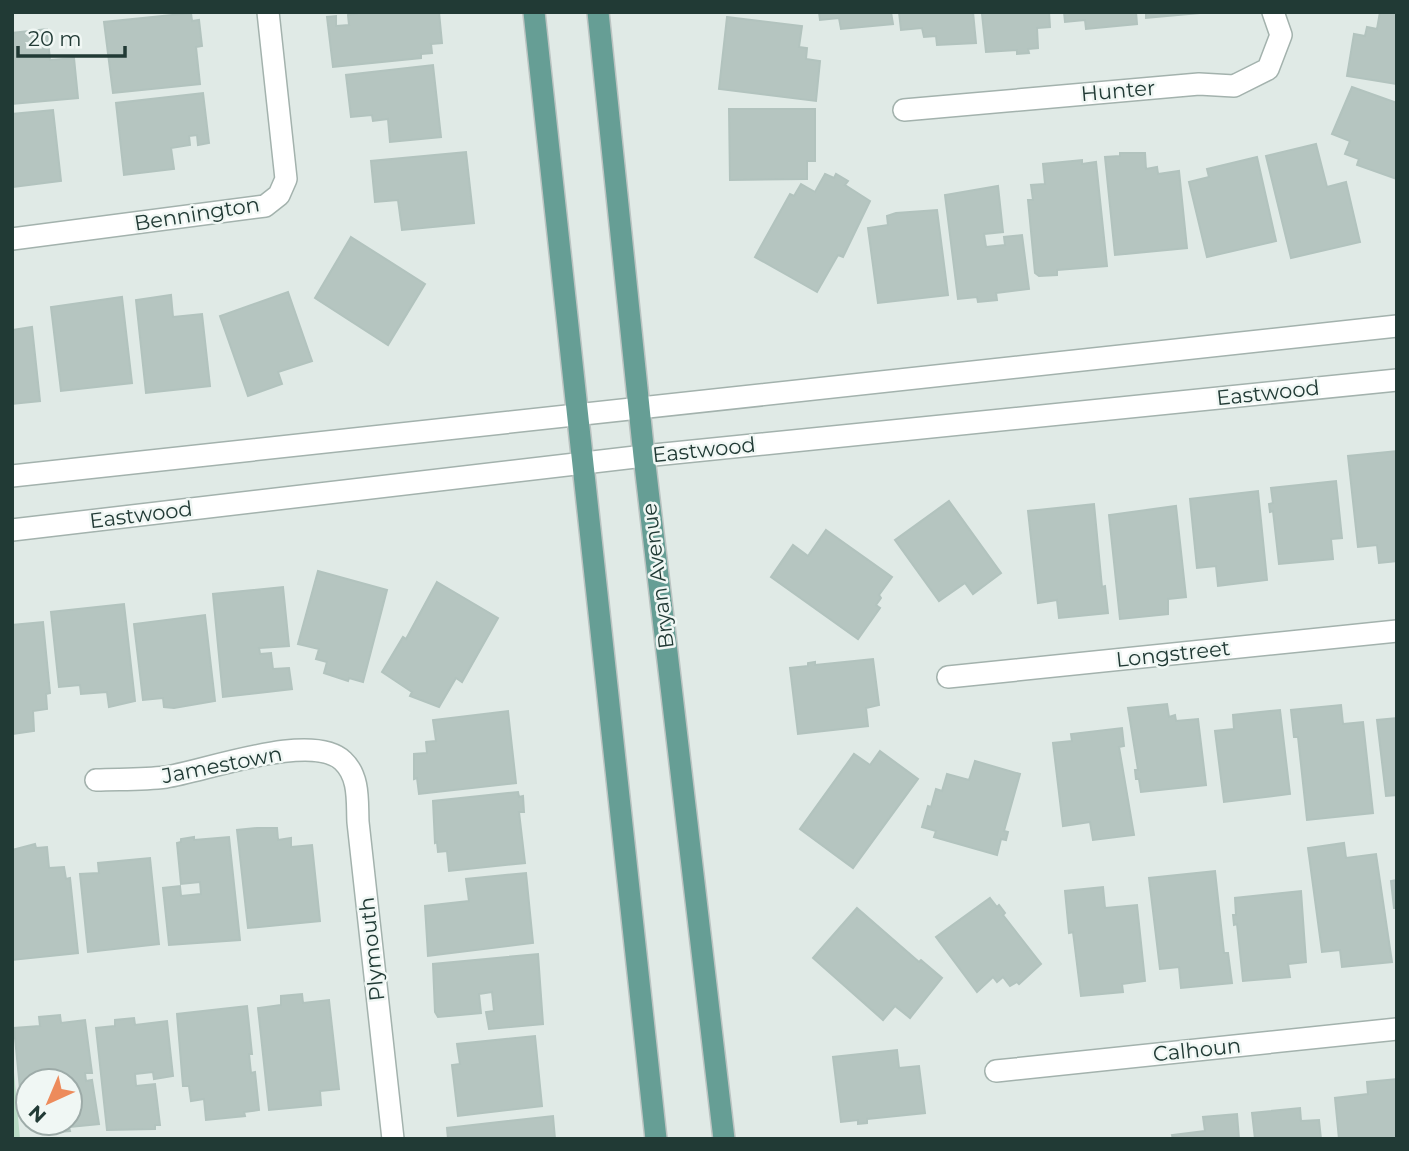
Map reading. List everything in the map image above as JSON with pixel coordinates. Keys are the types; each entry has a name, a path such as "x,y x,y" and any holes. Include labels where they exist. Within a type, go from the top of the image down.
{"main road":[{"path":"534,12 656,1139"},
{"name":"Bryan Avenue","path":"598,12 644,456 724,1139"}],"street":[{"name":"Bennington","path":"12,239 265,206 279,195 286,179 268,12"},
{"name":"Hunter","path":"904,110 1199,84 1234,86 1268,69 1281,35 1273,12"},
{"path":"12,476 1397,326"},
{"name":"Eastwood","path":"12,530 644,456 1397,380"},
{"name":"Longstreet","path":"948,677 1397,631"},
{"name":"Jamestown","path":"96,780 164,777 300,750 327,751 344,762"},
{"name":"Plymouth","path":"344,762 357,788 358,822 393,1139"},
{"name":"Calhoun","path":"996,1071 1397,1029"}],"green space":[{"path":"12,1050 14,1137 20,1139 12,1139"}],"building":[{"path":"365,12 439,12 442,43 431,44 432,53 421,54 421,58 333,67 327,17 336,16 336,26 349,25 348,15"},
{"path":"819,12 891,12 893,24 841,29 839,18 820,20"},
{"path":"899,12 973,12 976,43 937,45 936,36 924,37 922,28 901,30"},
{"path":"1049,12 1050,27 1037,28 1038,48 1028,49 1029,53 1017,54 1017,50 986,52 982,14"},
{"path":"1064,12 1136,12 1137,24 1086,29 1085,20 1065,22"},
{"path":"1146,12 1199,12 1199,13 1146,18"},
{"path":"1380,12 1397,12 1397,84 1347,76 1354,34 1365,36 1367,27 1377,29"},
{"path":"191,13 192,21 199,20 202,46 196,47 200,84 113,93 104,22"},
{"path":"727,17 802,26 799,47 807,48 806,59 820,61 816,101 719,89"},
{"path":"47,29 50,60 74,58 78,98 12,104 12,33"},
{"path":"433,65 441,137 390,142 388,119 373,121 372,115 351,117 346,75"},
{"path":"1352,87 1397,103 1397,179 1357,165 1359,159 1345,154 1350,141 1332,134"},
{"path":"203,93 209,143 198,145 197,135 189,136 190,145 171,148 174,169 124,175 116,103"},
{"path":"729,109 815,109 815,161 807,161 807,179 730,180"},
{"path":"53,110 61,181 12,187 12,114"},
{"path":"1316,144 1327,187 1346,182 1360,242 1291,258 1266,156"},
{"path":"466,152 474,223 402,230 398,200 375,202 371,161"},
{"path":"1120,153 1145,153 1146,169 1157,167 1158,174 1179,171 1187,248 1115,255 1105,157 1120,156"},
{"path":"1257,157 1276,241 1207,257 1189,182 1209,177 1207,169"},
{"path":"1082,160 1082,164 1096,162 1107,266 1057,270 1057,275 1039,276 1035,273 1028,200 1033,200 1031,185 1045,184 1043,164"},
{"path":"825,174 834,178 836,174 848,181 845,185 870,201 843,257 838,255 817,292 755,257 790,194 794,196 801,184 815,192"},
{"path":"998,186 1003,232 984,234 986,247 1005,245 1004,237 1022,235 1029,289 996,293 997,300 978,302 977,297 958,299 945,195"},
{"path":"937,210 948,295 878,303 868,228 888,225 887,216 896,213"},
{"path":"351,237 425,284 388,345 315,298"},
{"path":"288,292 312,361 278,372 282,384 248,396 220,316"},
{"path":"171,295 173,317 202,314 210,386 146,393 136,300"},
{"path":"122,297 132,383 61,391 51,307"},
{"path":"32,327 40,401 12,404 12,330"},
{"path":"1397,451 1397,561 1379,563 1377,545 1358,547 1348,456"},
{"path":"1336,481 1342,538 1331,539 1333,559 1279,564 1273,511 1270,512 1269,504 1273,503 1271,488"},
{"path":"1258,491 1267,580 1218,586 1216,566 1197,568 1190,499"},
{"path":"949,501 1001,573 973,594 965,583 939,601 895,540"},
{"path":"1094,504 1102,587 1105,586 1108,613 1059,618 1057,600 1038,603 1028,511"},
{"path":"1176,506 1186,597 1168,599 1168,614 1120,619 1109,515"},
{"path":"826,530 892,577 879,595 881,598 876,605 880,608 858,639 771,577 793,545 808,556"},
{"path":"318,571 387,590 363,682 349,678 348,681 324,673 327,662 316,659 319,649 298,644"},
{"path":"437,582 498,618 462,682 456,678 439,707 410,696 412,692 382,672 403,637 406,639"},
{"path":"283,587 289,646 259,648 260,654 271,653 273,669 289,668 292,689 223,697 213,594"},
{"path":"124,604 135,701 109,707 107,692 81,694 80,685 59,687 51,612"},
{"path":"205,615 215,701 174,708 164,707 163,698 143,700 134,624"},
{"path":"43,622 50,693 46,694 47,709 33,711 34,731 12,734 12,625"},
{"path":"873,659 879,705 866,708 868,726 798,734 790,668 808,666 808,663 815,662 815,665"},
{"path":"1167,704 1169,717 1175,715 1176,721 1198,719 1206,785 1141,792 1139,779 1136,779 1135,770 1138,770 1128,708"},
{"path":"1341,705 1343,724 1363,722 1373,813 1307,820 1298,737 1294,737 1291,710"},
{"path":"1280,710 1290,794 1224,802 1215,731 1234,729 1233,715"},
{"path":"508,711 516,783 419,794 417,778 414,779 414,754 427,753 426,742 436,741 433,720"},
{"path":"1397,718 1397,795 1386,796 1377,720"},
{"path":"1122,728 1124,746 1119,747 1134,835 1093,840 1090,822 1063,826 1053,743 1072,741 1071,734"},
{"path":"880,751 918,779 853,868 800,829 854,754 870,765"},
{"path":"975,761 1020,774 1004,831 1008,832 1006,840 1001,839 997,855 934,837 936,831 922,827 936,789 942,791 947,774 969,780"},
{"path":"518,792 519,797 523,796 524,812 519,812 525,863 449,871 447,851 438,852 437,842 435,843 433,801"},
{"path":"277,828 278,840 291,838 291,847 312,845 320,921 248,928 237,830"},
{"path":"194,837 194,840 229,837 240,940 169,945 163,888 180,886 181,896 201,894 200,882 181,884 177,843 181,842 181,839"},
{"path":"1344,843 1346,858 1376,854 1392,962 1342,967 1340,950 1322,952 1308,848"},
{"path":"35,844 36,848 47,847 49,868 64,867 66,879 70,878 78,953 12,960 12,850"},
{"path":"150,858 159,944 88,952 80,874 99,873 98,863"},
{"path":"1215,871 1224,953 1228,953 1232,983 1181,988 1179,967 1160,969 1149,878"},
{"path":"526,873 533,943 428,956 425,906 469,901 466,879"},
{"path":"1397,880 1397,908 1394,908 1391,881"},
{"path":"1103,887 1105,908 1137,905 1145,981 1122,984 1123,992 1081,996 1073,932 1069,933 1065,891"},
{"path":"1301,891 1306,962 1288,964 1290,977 1243,981 1237,924 1234,925 1233,915 1236,915 1235,898"},
{"path":"990,898 997,907 999,905 1005,913 1003,915 1041,964 1019,984 1017,982 1010,986 1003,977 997,982 993,977 977,992 936,937"},
{"path":"857,908 919,962 921,960 942,978 910,1018 895,1006 883,1020 813,958"},
{"path":"538,954 543,1024 489,1029 486,1012 494,1011 492,992 479,994 481,1013 438,1017 435,1012 433,964"},
{"path":"302,994 303,1003 329,1000 339,1089 320,1091 321,1105 269,1110 258,1008 281,1005 281,996"},
{"path":"247,1006 252,1054 249,1054 251,1073 255,1072 259,1110 244,1112 245,1116 206,1120 204,1099 191,1101 189,1086 183,1086 177,1014"},
{"path":"60,1015 61,1023 85,1020 92,1073 85,1073 86,1081 92,1080 99,1124 84,1126 84,1067 18,1067 14,1028 40,1026 39,1017"},
{"path":"134,1018 135,1025 167,1021 173,1076 154,1079 153,1072 135,1074 136,1086 155,1084 160,1125 155,1125 155,1129 107,1130 96,1028 115,1026 115,1020"},
{"path":"535,1036 542,1106 458,1116 452,1065 460,1064 457,1044"},
{"path":"897,1050 899,1068 919,1066 925,1113 867,1119 867,1123 858,1124 858,1120 841,1122 833,1057"},
{"path":"1397,1079 1397,1139 1339,1139 1335,1098 1368,1094 1367,1082"},
{"path":"1300,1108 1301,1121 1319,1120 1321,1139 1255,1139 1252,1113"},
{"path":"1237,1114 1239,1139 1173,1139 1172,1135 1205,1131 1203,1117"},
{"path":"553,1116 555,1139 448,1139 447,1128"}]}
